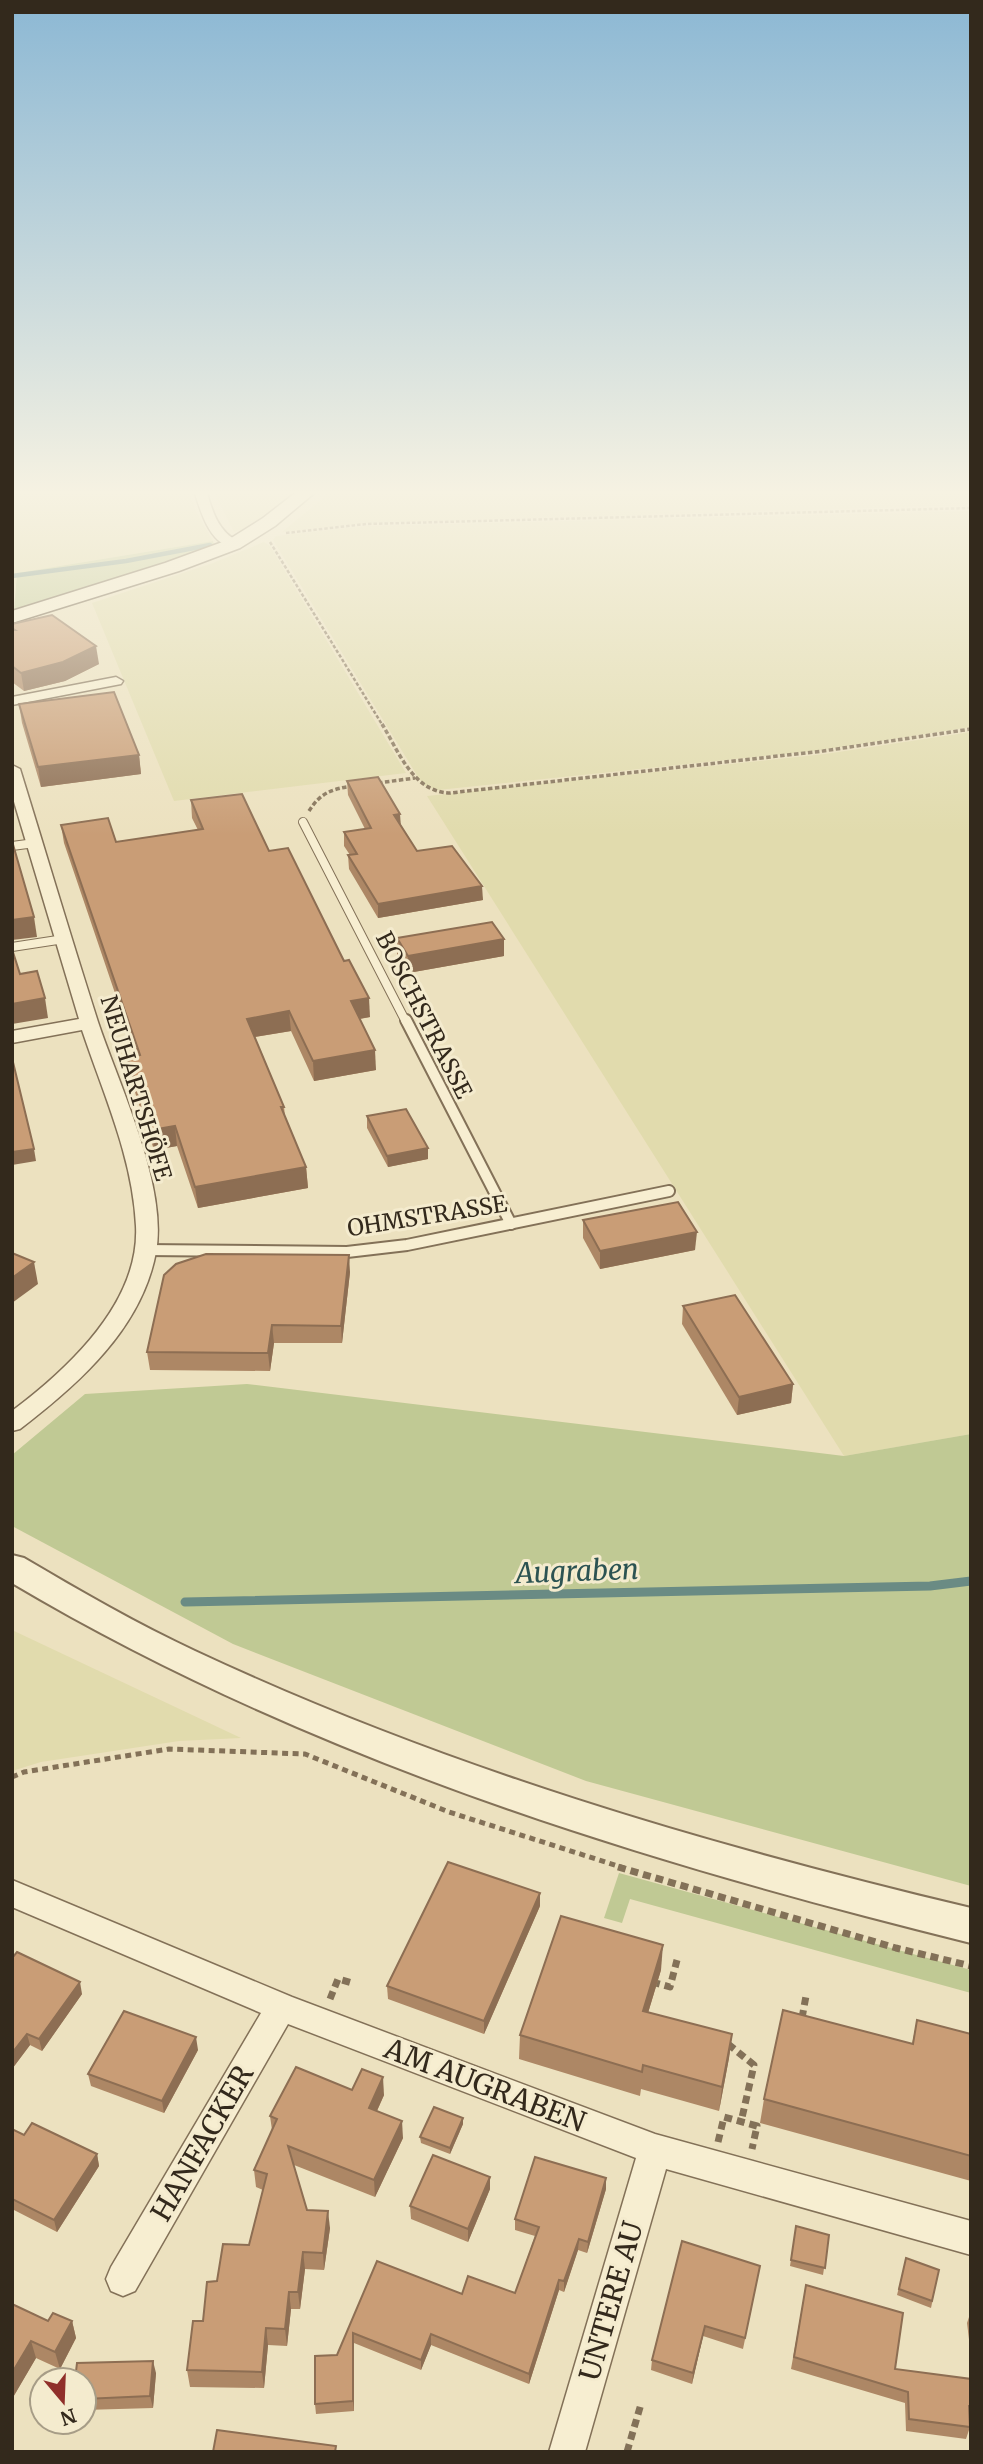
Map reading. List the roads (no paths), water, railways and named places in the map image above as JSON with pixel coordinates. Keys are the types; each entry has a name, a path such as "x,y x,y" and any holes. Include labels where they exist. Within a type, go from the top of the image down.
{"main road":[{"path":"12,617 50,605"}],"street":[{"path":"12,701 116,681"},
{"name":"NEUHARTSHÖFE","path":"12,769 89,1023 138,1171 146,1206 145,1250 125,1306 93,1353 59,1389 12,1423"},
{"path":"12,1037 89,1023"},
{"path":"12,1566 159,1651 310,1720 604,1825 904,1910 971,1926"},
{"name":"AM AUGRABEN","path":"13,1894 281,2007 655,2150 971,2238"},
{"name":"HANFACKER","path":"123,2279 281,2007"},
{"name":"UNTERE AU","path":"567,2452 655,2150"}],"lane":[{"name":"BOSCHSTRASSE","path":"303,822 511,1224"},
{"path":"12,846 35,843"},
{"path":"12,947 64,939"},
{"name":"OHMSTRASSE","path":"145,1250 347,1252 407,1245 669,1191"}],"waterway":[{"name":"Augraben","path":"185,1602 930,1586 971,1581"}]}
